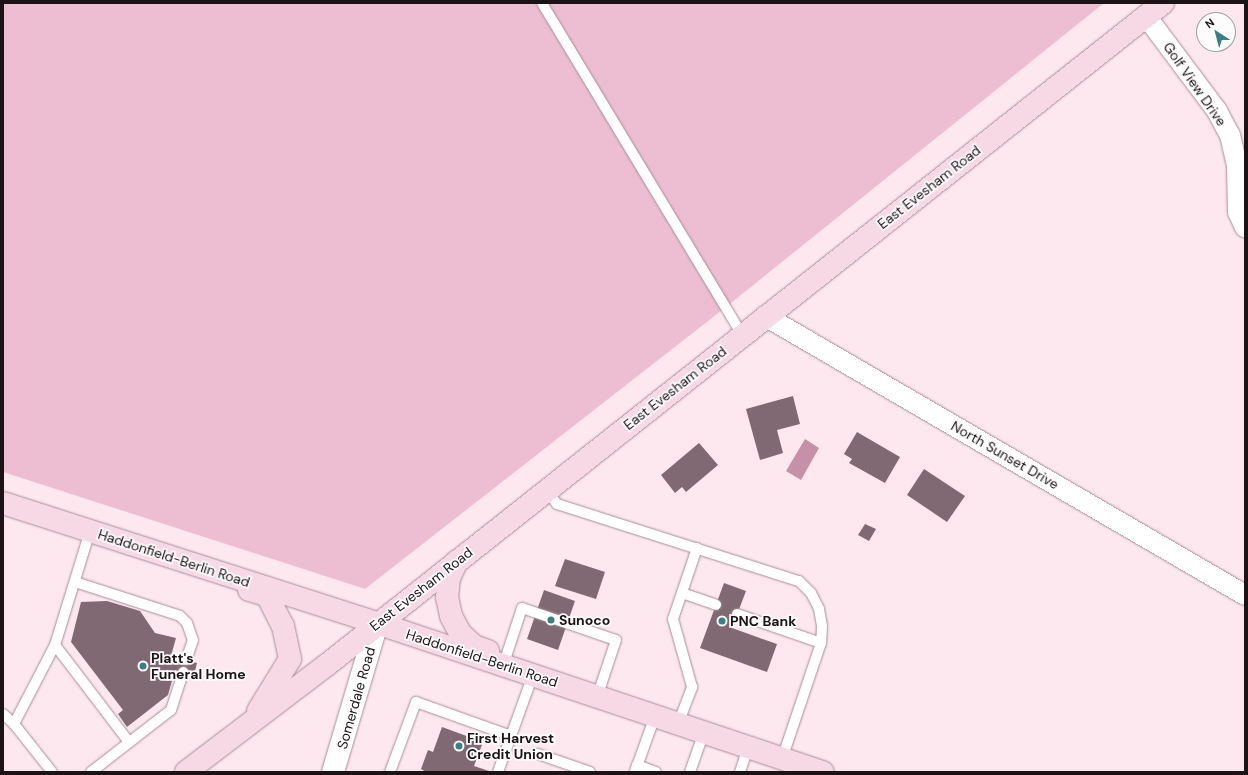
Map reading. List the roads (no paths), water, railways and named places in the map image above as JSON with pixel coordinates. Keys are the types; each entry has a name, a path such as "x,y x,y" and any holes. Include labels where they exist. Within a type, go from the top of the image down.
{"main road":[{"name":"East Evesham Road","path":"186,772 456,561 1154,10"},
{"name":"Haddonfield-Berlin Road","path":"3,503 377,623 823,772"},
{"path":"456,561 449,578 447,597 451,616 460,633 474,646 488,651 498,664"},
{"path":"242,580 247,589 267,596 283,626 290,659 251,722"},
{"name":"Somerdale Road","path":"333,772 377,623"}],"street":[{"name":"Golf View Drive","path":"1154,10 1217,111 1230,135 1238,166 1238,212 1245,227"},
{"name":"North Sunset Drive","path":"765,316 1245,595"}],"lane":[{"path":"542,3 742,334"},
{"path":"546,489 557,504 799,580 811,593 819,609 822,626 821,643 782,758"},
{"path":"14,724 55,645 90,531"},
{"path":"678,724 692,687 673,619 697,548"},
{"path":"75,582 180,616 187,623 193,640 186,660"},
{"path":"682,593 716,605"},
{"path":"498,664 522,608 616,640 597,697"},
{"path":"737,614 821,643"},
{"path":"55,645 129,742"},
{"path":"91,772 170,710 183,672"},
{"path":"498,772 533,676"},
{"path":"390,772 416,702 511,736"},
{"path":"3,714 14,724 52,772"},
{"path":"655,716 635,772 637,766 656,772"},
{"path":"690,772 704,732"},
{"path":"740,772 748,747"},
{"path":"538,754 590,772"}],"place":[{"name":"Sunoco","path":"551,620"},
{"name":"PNC Bank","path":"722,621"},
{"name":"Platt's Funeral Home","path":"143,666"},
{"name":"First Harvest Credit Union","path":"459,746"}]}
